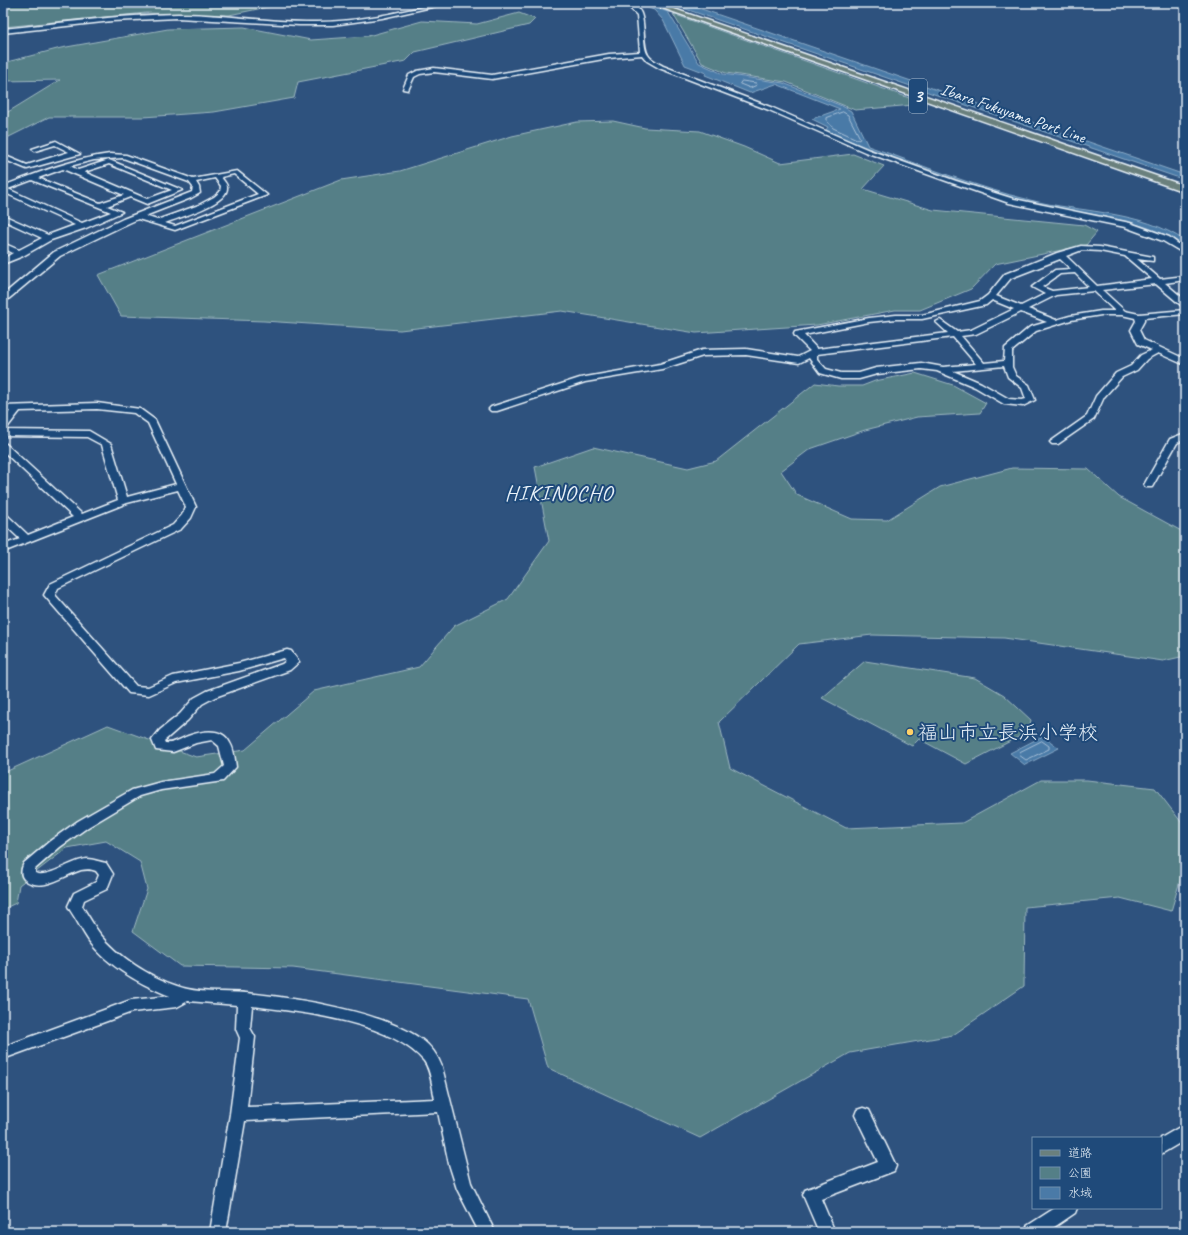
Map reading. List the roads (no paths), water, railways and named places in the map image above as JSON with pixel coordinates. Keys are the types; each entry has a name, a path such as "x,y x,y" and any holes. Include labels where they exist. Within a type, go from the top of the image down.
{"main road":[{"name":"Ibara Fukuyama Port Line","path":"651,3 1185,189"},
{"name":"Ibara Fukuyama Port Line","path":"659,3 1185,185"}],"street":[{"path":"3,31 130,18 175,16 316,24 374,19 447,3"},
{"path":"628,3 640,13 643,53 648,59 661,67 771,109 867,151 1012,201 1127,225 1166,239 1185,252"},
{"path":"406,89 411,76 419,72 434,70 492,77 609,56 643,53"},
{"path":"35,149 56,142 73,153 89,159"},
{"path":"3,157 27,167 73,153"},
{"path":"3,189 89,159 103,156 124,156 192,181 235,172 263,195 175,228 139,217"},
{"path":"65,167 148,202 178,190 109,162 78,172"},
{"path":"156,181 173,174"},
{"path":"159,222 208,203 220,196 224,192 224,186 216,176"},
{"path":"3,262 48,238 118,212 33,178"},
{"path":"3,299 58,254 126,221 196,193 196,187 192,181"},
{"path":"3,189 82,226"},
{"path":"100,206 129,195"},
{"path":"3,217 48,238"},
{"path":"3,245 20,254"},
{"path":"1150,259 1100,249 1081,248 1008,276 992,297 984,303 922,317 896,316 798,334 814,352 814,359 823,371 840,376 859,376 876,370 921,366 942,370 978,386 1006,402 1023,403 1031,400 1026,387 1012,377 1008,367 1008,350 1033,329 1054,322 1090,314 1122,313 1139,318 1185,318"},
{"path":"1127,254 1185,304"},
{"path":"1060,255 1122,313"},
{"path":"1052,294 1036,287 1058,272 1078,271"},
{"path":"494,409 583,380 662,366 702,353 746,352 799,360 814,352 957,336 973,332 1052,294 1185,278"},
{"path":"992,297 1054,322"},
{"path":"1139,318 1185,312"},
{"path":"1139,318 1135,330 1141,342 1185,362"},
{"path":"940,322 957,336 982,366"},
{"path":"1055,442 1091,417 1100,396 1119,375 1134,368 1144,357 1158,350"},
{"path":"942,370 1008,363"},
{"path":"3,409 97,406 137,411 152,422 191,507 187,516 177,527 54,586 49,595 133,690 149,691 173,680 239,667 287,654 293,662 286,667 211,694 198,701 184,717 164,733 158,740 160,747 173,748 193,739 214,735 225,744 230,767 219,778 161,786 136,793 83,824 55,844 29,867 28,875 32,879 42,880 88,864 101,867 106,874 102,885 79,897 75,906 94,938 110,954 141,975 162,986 186,994 245,1000 320,1011 372,1022 389,1029 419,1047 430,1058 442,1094 463,1184 487,1232"},
{"path":"3,427 17,409"},
{"path":"3,432 89,434 106,444 123,500"},
{"path":"1149,485 1173,441 1185,436"},
{"path":"3,446 80,518"},
{"path":"3,549 123,500 181,486"},
{"path":"3,517 26,539"},
{"path":"3,1053 131,1006 177,1001 186,994"},
{"path":"218,1232 238,1114 248,1037 244,1029 245,1000"},
{"path":"238,1114 444,1106"},
{"path":"827,1232 811,1195 888,1166 863,1115"},
{"path":"1162,1146 1185,1131"},
{"path":"1033,1232 1068,1209"}],"water":[{"path":"635,3 643,3 668,12 699,63 723,74 783,83 851,111 868,146 1009,195 1149,223 1168,231 1185,241 1185,247 1170,237 1153,230 1114,219 1056,208 1010,197 889,156 838,136 826,130 828,127 812,119 840,109 776,84 750,93 705,75 706,73 685,65 663,20 654,10"},
{"path":"668,3 684,3 1185,175 1185,180"},
{"path":"1043,736 1059,748 1025,765 1010,753"}],"place":[{"name":"福山市立長浜小学校","path":"910,732"}],"district":[{"name":"HIKINOCHO","path":"559,493"}]}
